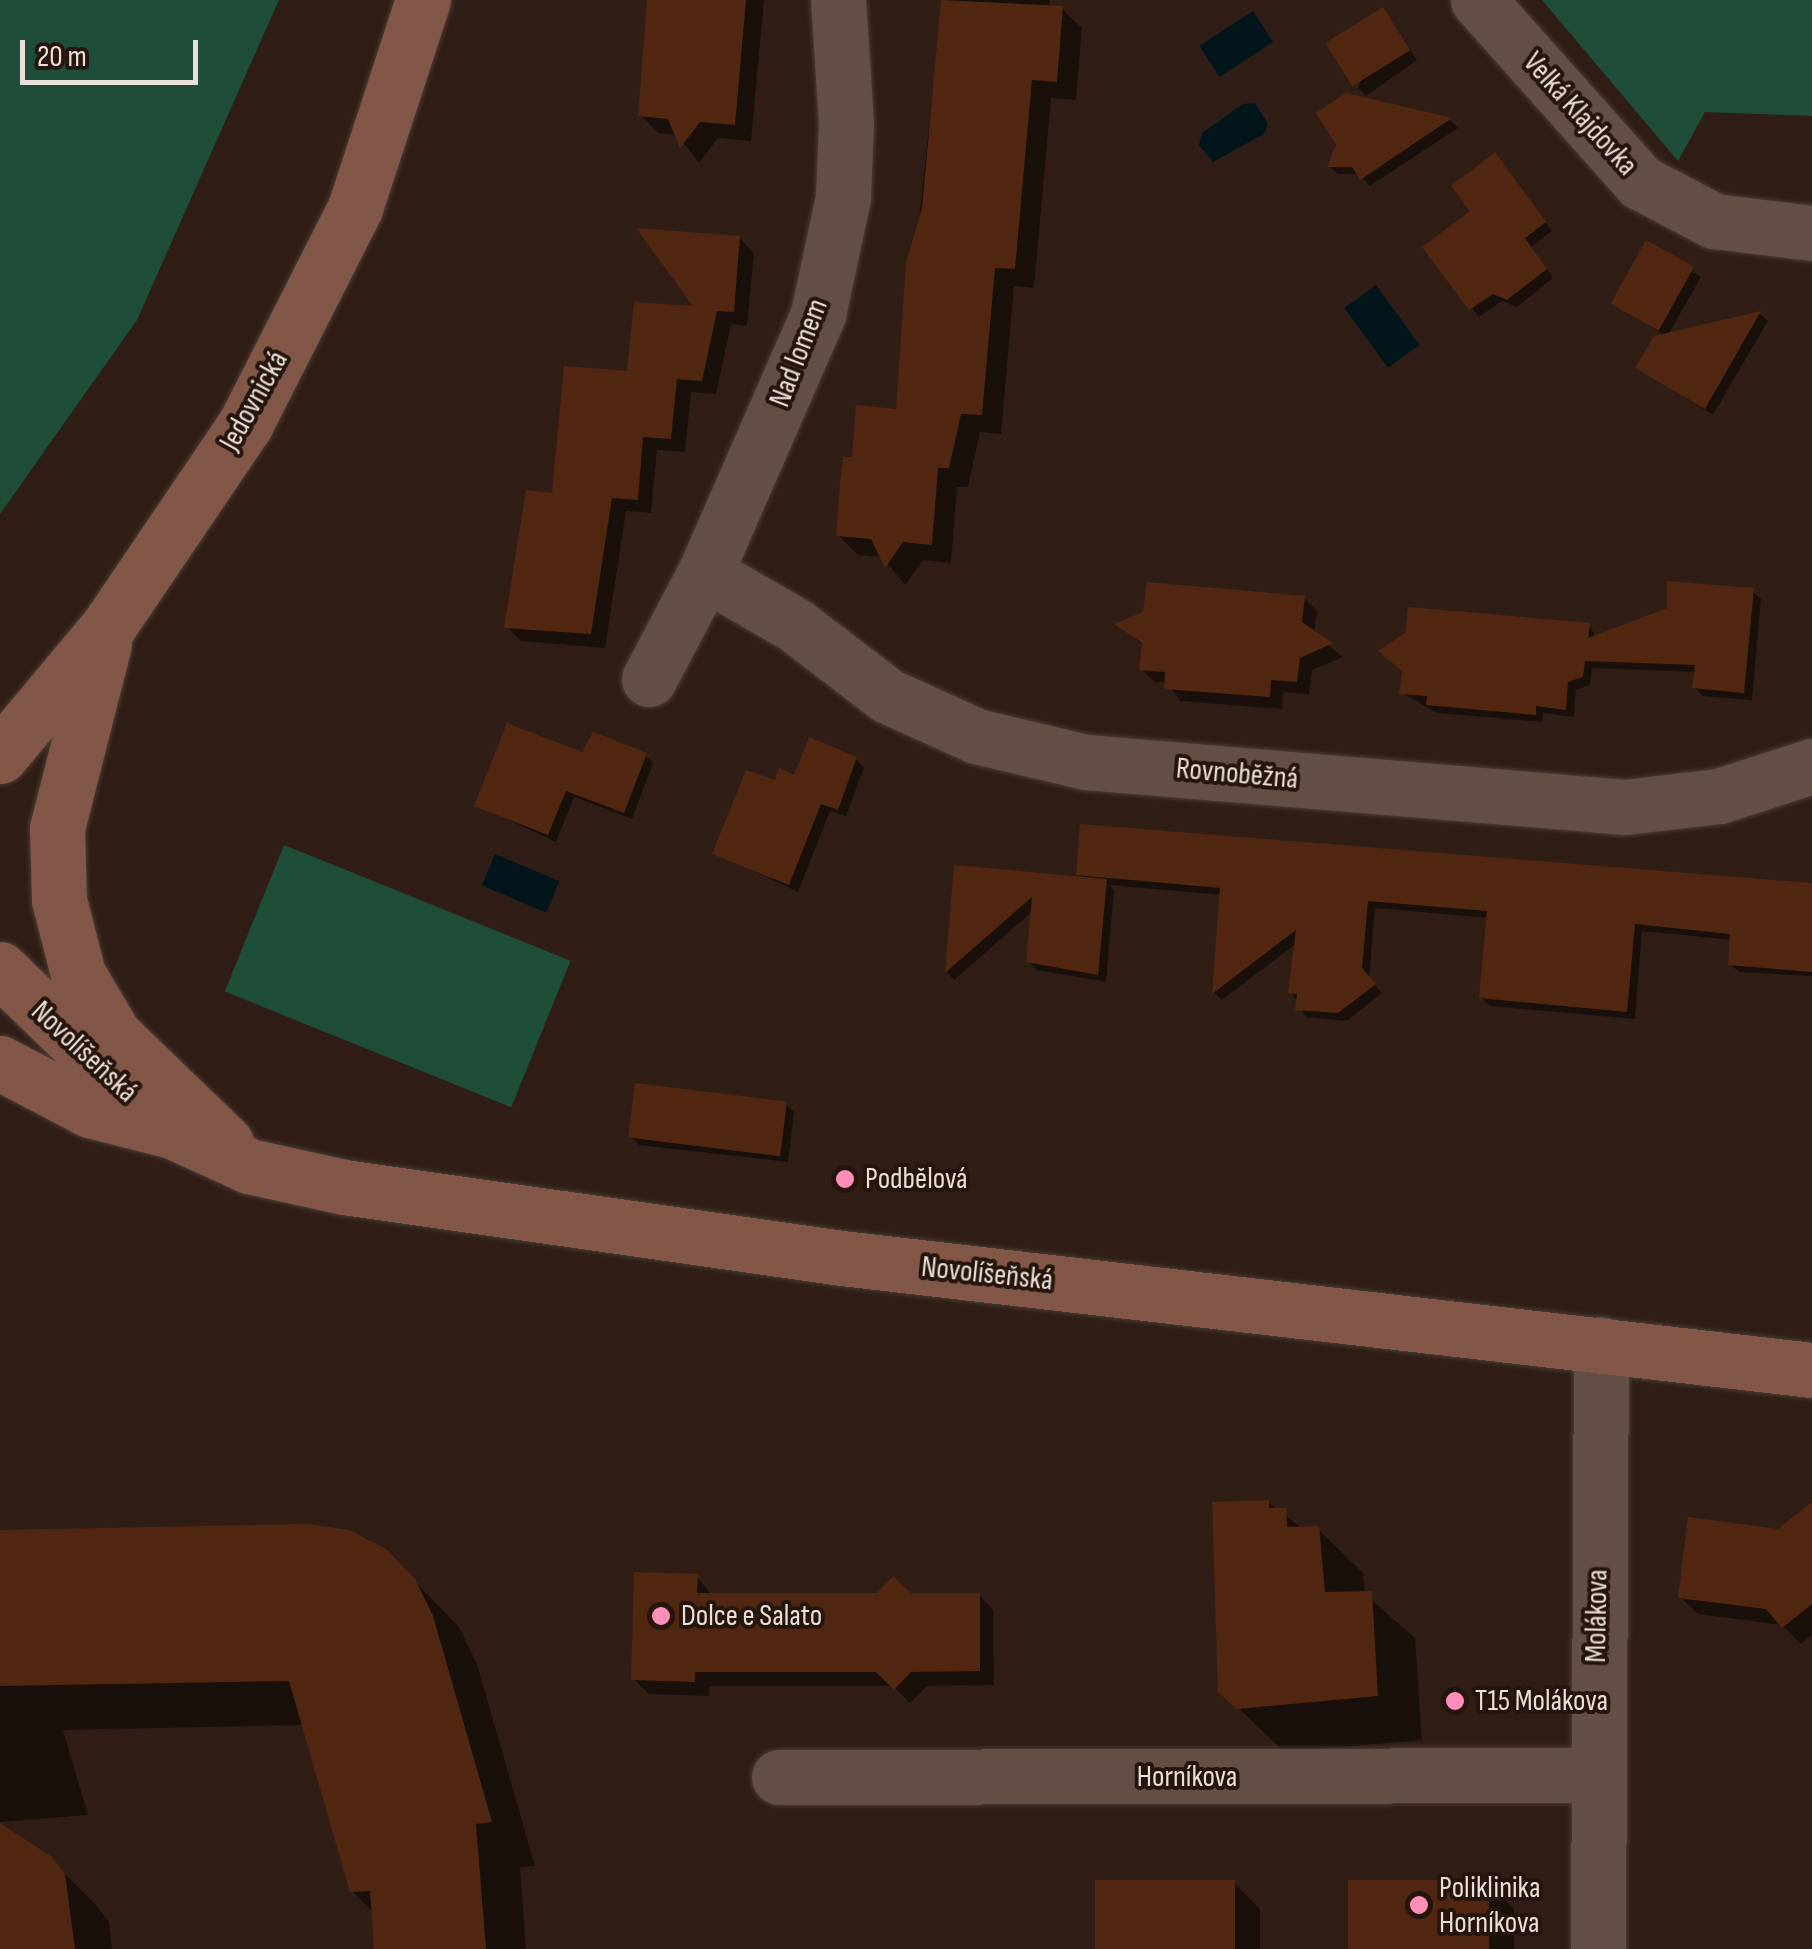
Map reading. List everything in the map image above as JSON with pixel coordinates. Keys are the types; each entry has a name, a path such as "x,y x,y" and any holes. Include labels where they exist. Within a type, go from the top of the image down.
{"street":[{"name":"Jedovnická","path":"0,756 108,628 246,423 356,208 424,0"},
{"name":"Nad lomem","path":"649,680 705,574 792,379 829,267 843,197 846,123 838,0"},
{"name":"Velká Klajdovka","path":"1478,0 1640,182 1714,221 1812,234"},
{"name":"Rovnoběžná","path":"705,574 795,626 888,696 976,736 1086,762 1625,807 1719,796 1812,766"},
{"path":"108,628 57,828 59,900 78,974 114,1034 249,1166"},
{"name":"Novolíšeňská","path":"0,969 94,1066 172,1131"},
{"name":"Novolíšeňská","path":"0,1063 90,1110 172,1131 249,1166 423,1199 842,1258 1812,1370"},
{"path":"0,1110 77,1136 249,1166"},
{"name":"Molákova","path":"1598,1949 1595,1776 1601,1344"},
{"name":"Horníkova","path":"779,1777 1595,1776"}],"green space":[{"path":"0,0 279,0 137,320 0,514"},
{"path":"1542,0 1812,0 1812,116 1705,112 1678,161"},
{"path":"284,845 570,961 511,1107 225,991"}],"shaded area":[{"path":"1253,11 1273,42 1219,77 1199,46"},
{"path":"1255,103 1268,124 1264,134 1213,162 1199,145 1202,133 1243,104"},
{"path":"1376,285 1419,345 1388,368 1344,308"},
{"path":"495,854 559,881 546,913 482,885"}],"building":[{"path":"647,0 746,0 735,125 700,122 680,148 668,119 638,116"},
{"path":"941,0 1063,6 1057,82 1032,80 1015,269 995,268 982,415 961,414 949,468 938,468 932,545 903,542 885,568 871,539 836,536 840,484 843,457 852,457 856,405 896,409 906,263 922,208"},
{"path":"1383,7 1410,50 1352,86 1325,43"},
{"path":"1346,93 1452,118 1360,180 1352,167 1327,167 1336,145 1316,113"},
{"path":"1495,152 1546,222 1525,238 1547,269 1507,300 1493,294 1469,310 1422,247 1470,211 1451,186"},
{"path":"636,228 740,236 734,312 717,311 702,381 677,379 671,439 643,437 638,500 612,498 591,634 504,628 526,490 552,493 564,366 627,371 634,302 693,306"},
{"path":"1646,240 1694,267 1659,331 1611,304"},
{"path":"1761,311 1705,409 1635,368 1654,336"},
{"path":"1667,581 1754,588 1744,693 1692,688 1695,665 1585,661 1583,677 1568,682 1566,710 1536,706 1536,715 1426,705 1427,696 1399,694 1402,671 1378,651 1405,633 1408,607 1590,623 1588,638 1667,608"},
{"path":"1147,582 1305,596 1302,622 1333,643 1300,658 1297,682 1271,680 1270,697 1164,689 1165,672 1139,670 1142,643 1114,624 1143,612"},
{"path":"507,723 582,752 593,732 647,753 624,813 566,791 548,835 474,806"},
{"path":"809,737 857,757 838,810 821,804 789,885 712,854 746,770 775,780 779,768 794,775"},
{"path":"1080,824 1812,883 1812,972 1728,965 1730,934 1635,924 1627,1012 1479,998 1487,911 1368,901 1362,968 1376,984 1338,1013 1295,1010 1297,994 1288,993 1296,930 1212,994 1220,888 1076,875"},
{"path":"954,865 1107,879 1098,975 1026,962 1032,897 945,973"},
{"path":"635,1083 787,1102 780,1156 628,1138"},
{"path":"1269,1500 1269,1508 1286,1508 1287,1527 1319,1526 1325,1592 1372,1591 1378,1696 1237,1709 1218,1692 1212,1502"},
{"path":"1812,1502 1812,1604 1782,1628 1766,1609 1678,1598 1688,1517 1778,1529"},
{"path":"308,1524 349,1530 386,1549 415,1579 433,1616 492,1822 476,1824 486,1949 374,1949 370,1891 350,1892 289,1681 0,1686 0,1530"},
{"path":"634,1572 698,1574 697,1593 877,1593 893,1576 911,1593 980,1593 980,1671 911,1672 894,1690 876,1672 695,1672 695,1682 631,1680"},
{"path":"0,1823 52,1857 65,1874 75,1949 0,1949"},
{"path":"1095,1880 1235,1880 1235,1949 1095,1949"},
{"name":"Poliklinika Horníkova","path":"1348,1880 1489,1880 1489,1949 1348,1949"}],"place":[{"name":"Podbělová","path":"845,1179"},
{"name":"Dolce e Salato","path":"661,1616"},
{"name":"T15 Molákova","path":"1455,1701"},
{"name":"Poliklinika Horníkova","path":"1419,1905"}]}
